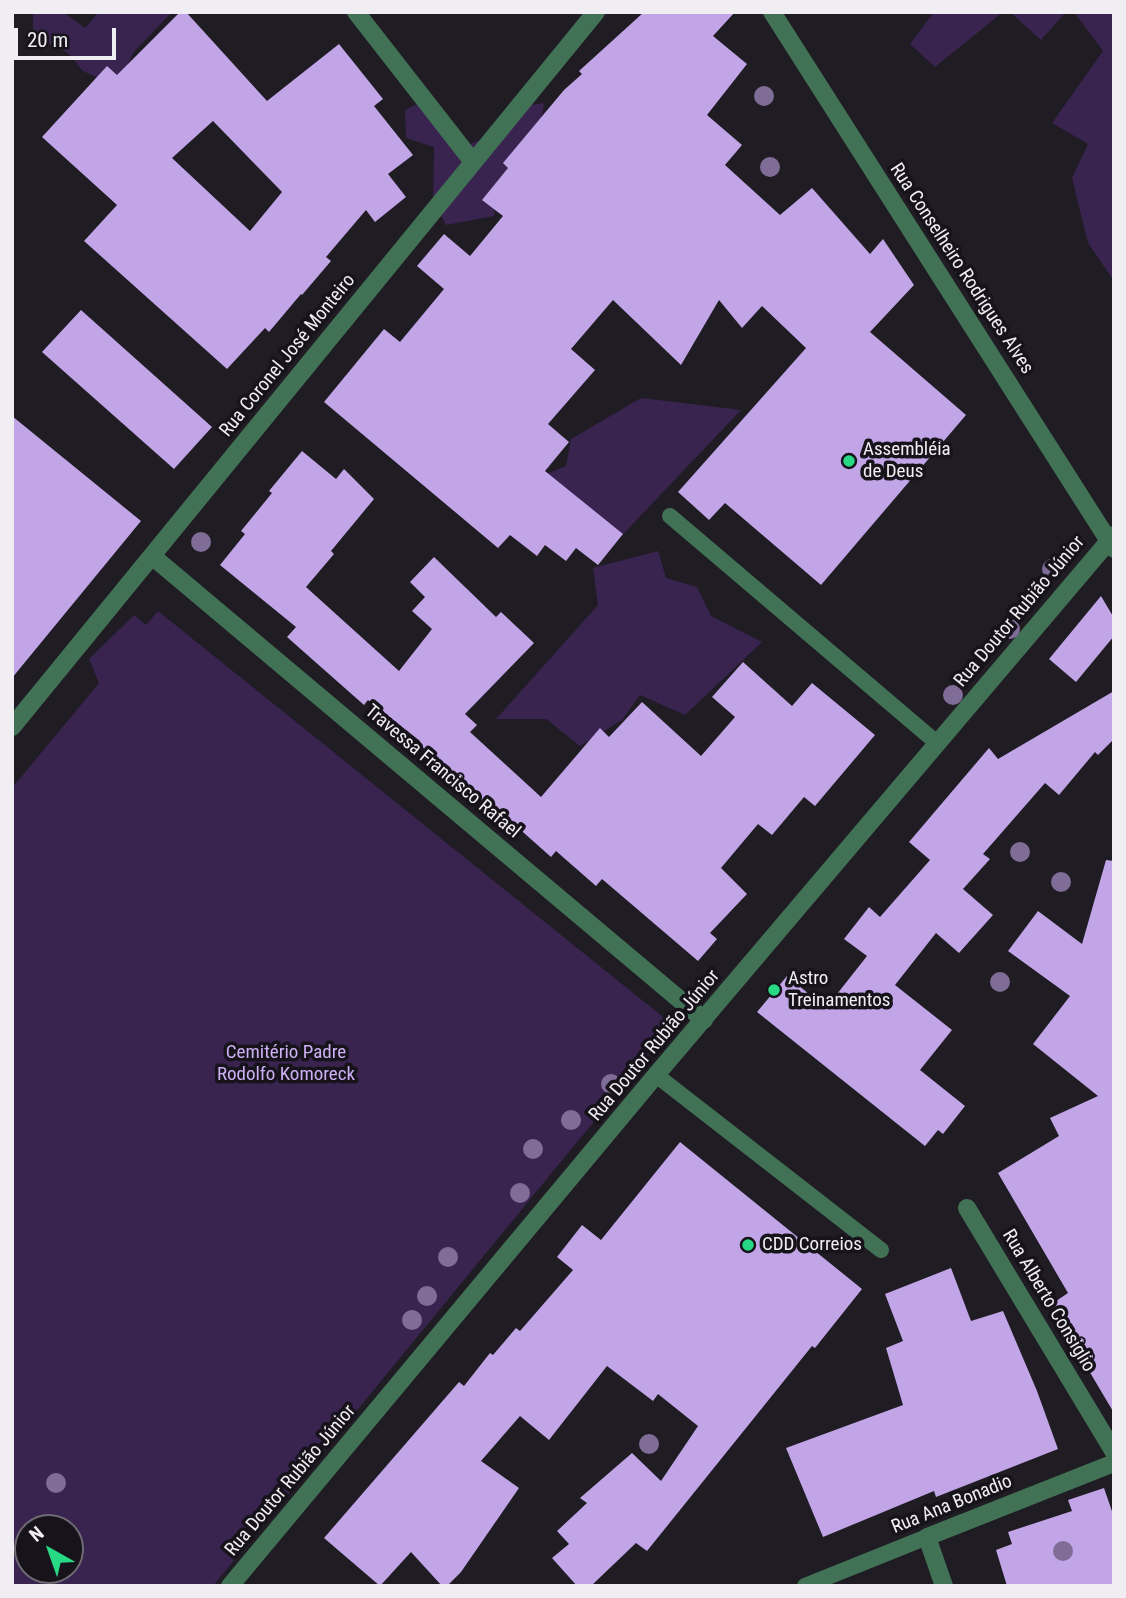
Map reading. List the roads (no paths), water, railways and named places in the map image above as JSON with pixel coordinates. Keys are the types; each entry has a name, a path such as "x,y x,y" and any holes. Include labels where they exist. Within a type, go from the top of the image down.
{"street":[{"path":"355,12 473,162"},
{"name":"Rua Coronel José Monteiro","path":"12,727 596,12"},
{"name":"Rua Conselheiro Rodrigues Alves","path":"772,12 1112,541"},
{"name":"Rua Doutor Rubião Júnior","path":"230,1586 656,1075 1112,541"},
{"name":"Travessa Francisco Rafael","path":"152,556 704,1020"},
{"name":"Rua Alberto Consiglio","path":"967,1208 1114,1452"},
{"name":"Rua Ana Bonadio","path":"927,1538 1114,1463"},
{"path":"927,1538 944,1586"}],"lane":[{"path":"670,516 937,743"},
{"path":"656,1075 881,1250"},
{"name":"Rua Ana Bonadio","path":"805,1586 927,1538"}],"place":[{"name":"Assembléia de Deus","path":"849,461"},
{"name":"Astro Treinamentos","path":"774,990"},
{"name":"CDD Correios","path":"748,1245"}],"park label":[{"name":"Cemitério Padre Rodolfo Komoreck","path":"286,1064"}]}
